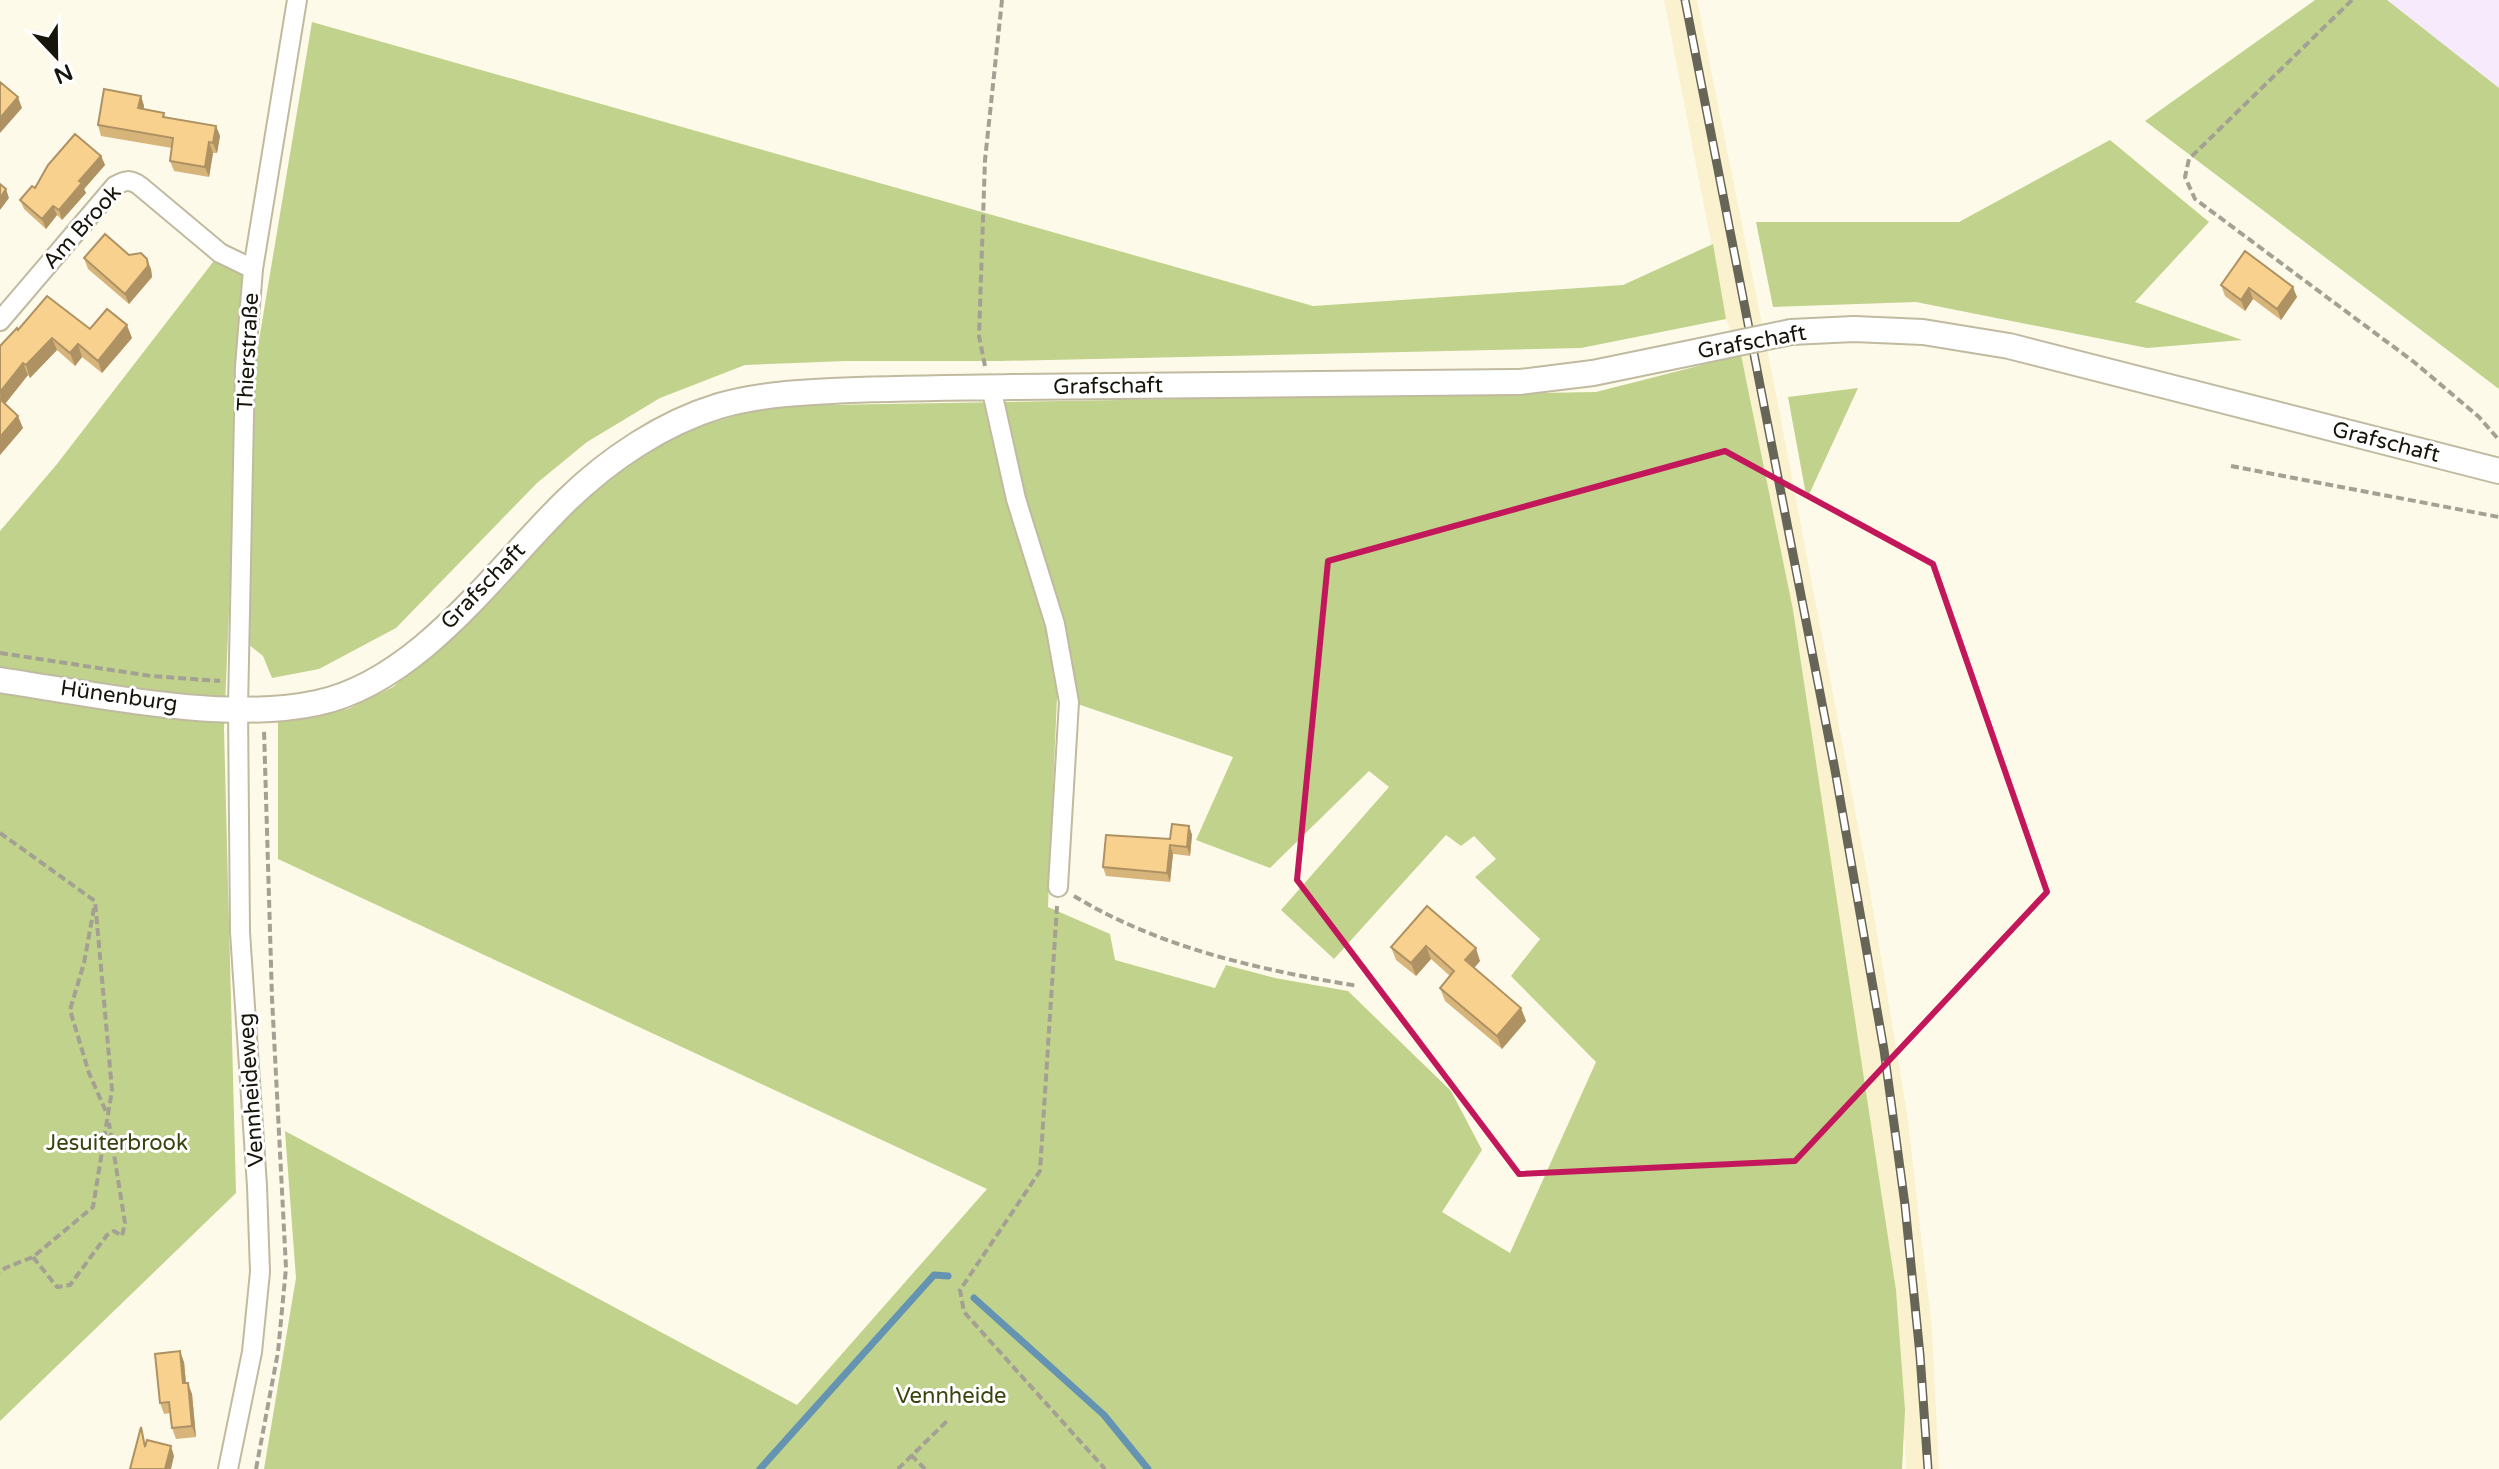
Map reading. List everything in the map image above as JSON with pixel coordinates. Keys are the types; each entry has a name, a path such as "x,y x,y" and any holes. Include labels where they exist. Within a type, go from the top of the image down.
{"street":[{"name":"Thierstraße","path":"238,708 245,367 253,269 297,0"},
{"name":"Am Brook","path":"0,321 115,186 123,181 132,181 140,186 220,253 253,269"},
{"name":"Grafschaft","path":"238,708 315,704 350,694 386,676 423,648 570,497 621,454 676,423 719,406 770,395 991,387 1520,382 1593,373 1791,332 1854,329 1923,332 2009,346 2499,471"},
{"path":"991,387 1016,499 1055,624 1069,702 1058,887"},
{"name":"Hünenburg","path":"0,680 170,705 238,708"},
{"name":"Vennheideweg","path":"228,1469 252,1352 260,1272 240,932 238,708"}],"path":[{"path":"979,343 985,160 1002,0"},
{"path":"2352,0 2189,159 2185,177 2195,199 2414,362 2479,417 2499,440"},
{"path":"2231,466 2499,517"},
{"path":"0,653 151,676 239,682"},
{"path":"256,1469 278,1352 286,1268 272,998 263,709"},
{"path":"0,833 95,901 112,1090 93,1207 33,1257 0,1273"},
{"path":"1105,1469 964,1312 960,1290 1040,1171 1058,887 1103,914 1190,949 1276,973 1358,986"},
{"path":"33,1257 57,1287 70,1285 107,1235 114,1231 122,1236 125,1223 108,1116 89,1073 70,1010 84,963 95,901"},
{"path":"898,1469 948,1420"},
{"path":"911,1455 925,1469"}],"highlighted area":[{"path":"1725,451 1933,564 2047,892 1795,1161 1519,1174 1297,880 1328,561"}],"shaded area":[{"path":"1664,0 1697,0 1867,873 1907,1113 1932,1329 1939,1469 1906,1469 1896,1290 1741,355 1726,319"},
{"path":"2387,0 2499,0 2499,88"}],"green space":[{"path":"2315,0 2387,0 2499,88 2499,389 2145,121"},
{"path":"312,22 1313,306 1623,285 1713,244 1726,319 1581,348 745,365 660,398 587,442 537,483 396,628 319,669 272,678 263,656 248,644 254,370"},
{"path":"2110,140 2209,222 2135,302 2242,340 2147,348 1916,302 1773,307 1756,222 1959,222"},
{"name":"Jesuiterbrook","path":"220,253 244,265 224,728 236,1193 0,1421 0,531 57,464"},
{"name":"Vennheide","path":"1741,355 1793,610 1896,1290 1905,1410 1902,1469 264,1469 296,1278 285,1131 797,1405 987,1189 278,859 278,720 348,709 393,687 437,649 575,505 625,463 682,432 768,406 1596,392","holes":["1057,697 1233,757 1196,840 1270,868 1369,771 1389,787 1281,910 1334,959 1446,835 1461,846 1474,836 1496,859 1475,877 1540,939 1511,976 1596,1062 1510,1253 1442,1212 1482,1150 1451,1091 1348,991 1275,978 1226,965 1215,988 1115,960 1110,934 1048,907"]},
{"path":"1858,388 1807,499 1807,500 1788,397"}],"building":[{"path":"0,82 18,97 0,118"},
{"path":"104,89 141,96 138,108 164,113 163,117 216,126 213,143 209,142 205,167 170,161 173,138 98,125"},
{"path":"75,134 101,156 59,210 53,206 42,219 20,200 32,186 35,188 48,165"},
{"path":"0,184 6,189 0,198"},
{"path":"105,234 129,255 141,253 147,259 148,266 125,294 84,258"},
{"path":"2245,251 2293,287 2277,309 2249,288 2241,300 2221,285"},
{"path":"47,296 90,329 107,309 127,325 98,361 78,344 70,353 52,338 26,365 23,363 0,392 0,346"},
{"path":"0,399 18,416 0,437"},
{"path":"1172,824 1189,826 1187,847 1170,845 1167,873 1103,867 1106,835 1170,839"},
{"path":"1427,906 1476,948 1465,960 1521,1008 1497,1036 1440,988 1454,971 1426,946 1411,963 1391,947"},
{"path":"180,1351 183,1383 188,1383 192,1426 172,1428 169,1402 160,1403 155,1354"},
{"path":"141,1427 145,1447 147,1440 171,1446 165,1469 130,1469"}],"waterway":[{"path":"760,1469 934,1275 948,1276"},
{"path":"974,1298 1104,1415 1148,1469"}],"railway":[{"path":"1685,0 1835,770 1884,1050 1905,1205 1928,1469"}]}
